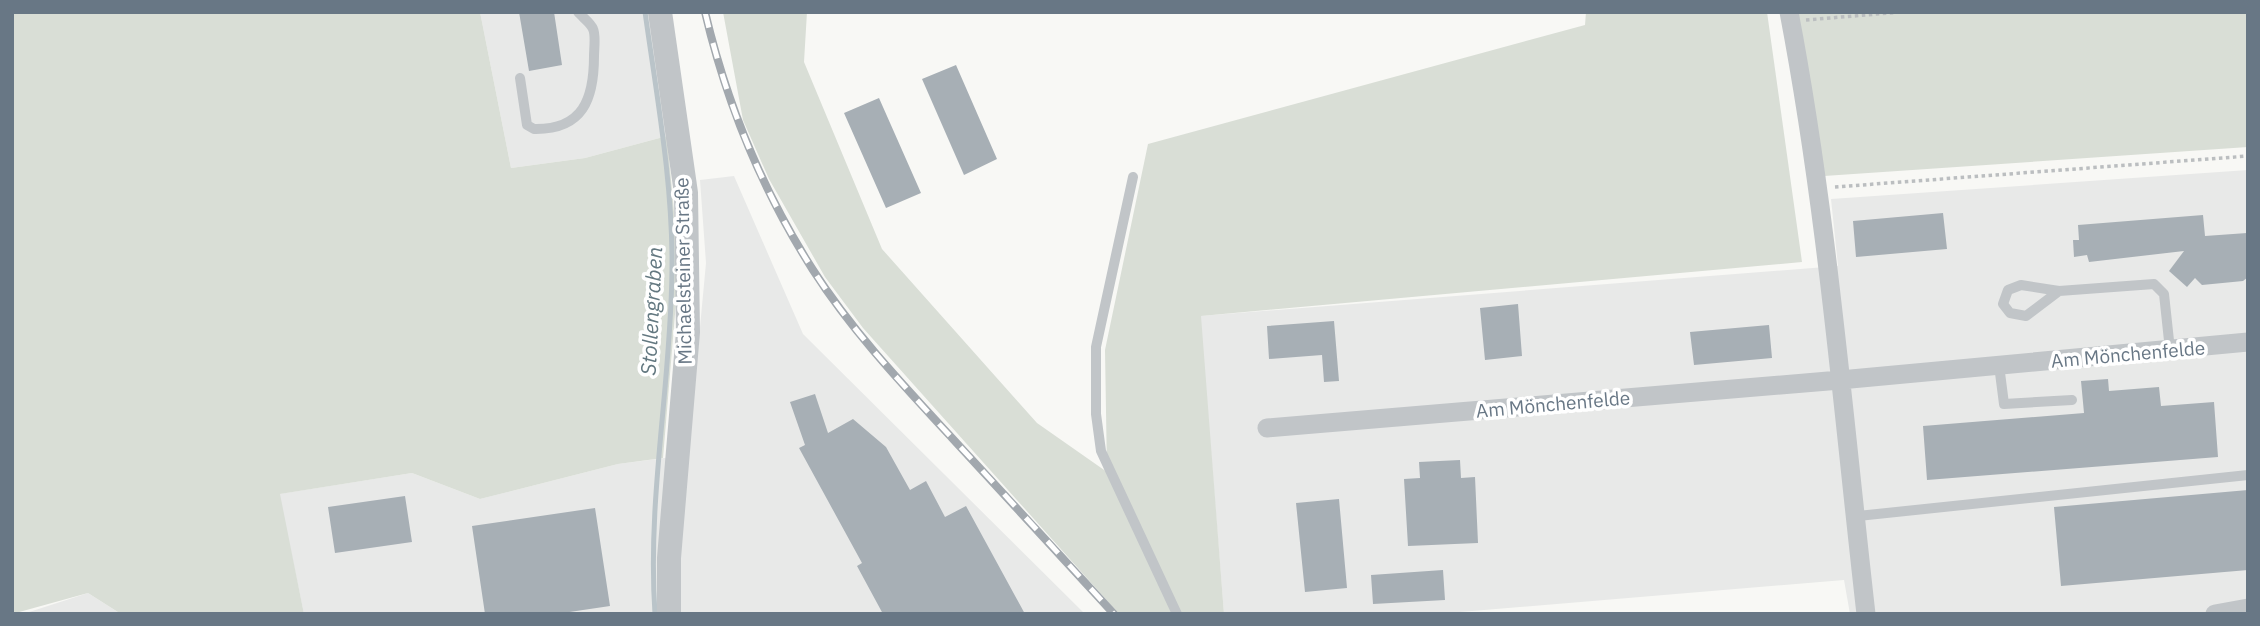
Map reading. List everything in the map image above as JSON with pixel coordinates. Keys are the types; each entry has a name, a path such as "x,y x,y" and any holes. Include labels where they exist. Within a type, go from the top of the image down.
{"street":[{"name":"Michaelsteiner Straße","path":"660,12 686,192 688,332 668,558 669,614"},
{"path":"1790,17 1816,188 1858,516 1867,614"},
{"name":"Am Mönchenfelde","path":"1267,428 1840,380 2248,342"},
{"path":"2215,614 2248,608"}],"lane":[{"path":"520,78 527,125 534,129 565,124 580,114 590,97 594,48 593,29 578,12"},
{"path":"1133,177 1096,347 1096,414 1101,451 1177,614"},
{"path":"2059,291 2026,316 2010,313 2003,304 2006,293 2015,286 2030,285 2059,291 2154,284 2164,294 2170,350"},
{"path":"1999,365 2004,404 2072,400"},
{"path":"1858,516 2248,475"}],"path":[{"path":"1790,17 1901,12"},
{"path":"1816,188 2248,156"}],"shaded area":[{"path":"12,12 480,12 511,168 585,158 667,136 679,266 663,458 618,464 480,499 412,473 280,494 304,614 121,614 88,593 12,614"},
{"path":"480,12 649,12 667,136 585,158 511,168"},
{"path":"723,12 807,12 804,62 882,249 1037,423 1107,472 1105,350 1148,144 1585,25 1586,12 1767,12 1802,262 1201,316 1224,614 1119,614 863,328 825,277 769,179 743,120"},
{"path":"1795,12 2248,12 2248,147 1824,176"},
{"path":"2248,170 2248,614 1850,614 1844,580 1436,614 1224,614 1200,316 1838,266 1831,199"},
{"path":"734,176 803,334 1085,614 304,614 279,494 412,473 480,499 618,464 688,455 706,263 700,180"},
{"path":"88,593 121,614 23,614"}],"building":[{"path":"519,12 554,12 562,65 529,71"},
{"path":"956,65 997,159 964,175 922,79"},
{"path":"879,98 921,193 886,208 844,113"},
{"path":"1943,213 1947,249 1856,257 1853,221"},
{"path":"2203,215 2205,236 2247,233 2248,277 2243,281 2202,285 2195,278 2187,287 2169,271 2184,251 2089,262 2087,255 2074,257 2073,240 2079,240 2078,225"},
{"path":"1518,304 1522,356 1485,360 1480,308"},
{"path":"1334,321 1339,381 1324,382 1322,355 1269,359 1267,326"},
{"path":"1769,325 1772,358 1694,365 1690,332"},
{"path":"2108,379 2109,391 2159,387 2161,406 2214,402 2218,457 1927,480 1923,426 2084,413 2081,381"},
{"path":"815,394 828,433 853,419 886,447 910,490 926,481 945,517 966,506 1025,614 883,614 857,566 862,563 799,448 805,445 790,402"},
{"path":"1460,460 1461,478 1475,477 1478,543 1408,546 1404,479 1420,478 1419,462"},
{"path":"2248,490 2248,570 2061,586 2054,507"},
{"path":"405,496 412,542 335,553 328,507"},
{"path":"1339,499 1347,588 1305,592 1296,503"},
{"path":"595,508 610,606 556,614 485,614 472,526"},
{"path":"1443,570 1445,600 1373,604 1371,575"}],"waterway":[{"name":"Stollengraben","path":"645,12 663,141 672,238 671,313 654,527 655,614"}],"railway":[{"path":"705,12 735,113 762,178 795,240 828,293 897,378 1114,614"}]}
